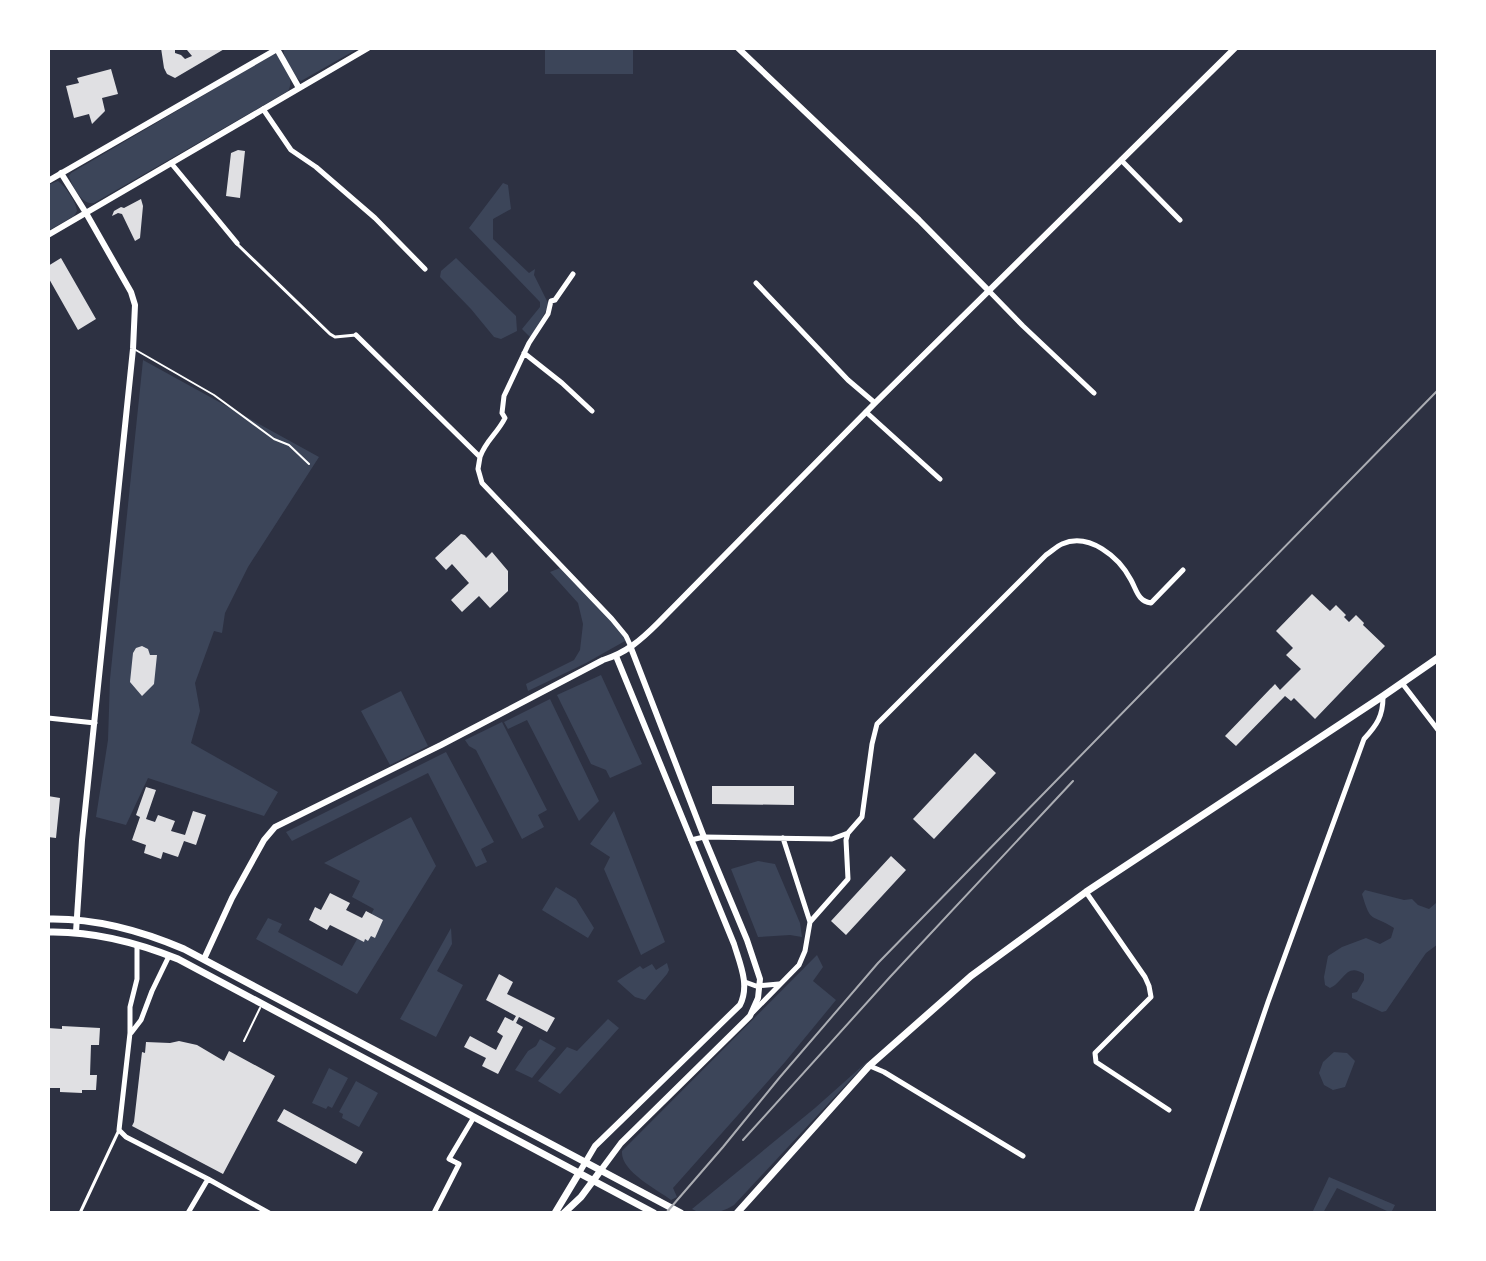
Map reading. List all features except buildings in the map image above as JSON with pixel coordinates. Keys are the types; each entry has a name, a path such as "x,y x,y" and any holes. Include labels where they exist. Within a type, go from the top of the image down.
{"main road":[{"path":"737,1213 869,1066 971,976 1086,892 1438,658"},
{"path":"48,919 102,922 134,930 204,959 681,1213"},
{"path":"48,932 101,935 169,955 654,1213"},
{"path":"564,1213 581,1197 601,1170"},
{"path":"555,1213 579,1173"}],"street":[{"path":"48,235 368,48"},
{"path":"738,48 919,220 1094,393"},
{"path":"204,959 232,898 264,840 275,827 631,648 1235,48"},
{"path":"48,181 278,49 299,88"},
{"path":"263,109 291,150 316,167 375,218 425,269"},
{"path":"1121,160 1180,220"},
{"path":"171,163 237,243 330,334 335,337 356,335 480,457"},
{"path":"61,173 131,292 135,305 82,840 76,932"},
{"path":"573,274 555,300 551,301 548,314 524,353 504,396 502,413 505,418 498,431 485,443 478,469 482,483 626,636 760,979 758,998 750,1016"},
{"path":"756,283 848,380 875,403"},
{"path":"524,353 592,411"},
{"path":"866,412 940,479"},
{"path":"601,1170 621,1143 750,1016 802,958 810,922 848,879 846,840 862,817 877,724 1062,544 1080,540 1100,546 1123,568 1141,599 1147,603 1151,603 1183,570"},
{"path":"579,1173 595,1146 740,1005 745,991 734,944 616,656"},
{"path":"1402,683 1438,730"},
{"path":"1196,1213 1268,1002 1364,739 1383,712 1383,696"},
{"path":"48,718 95,723"},
{"path":"691,840 704,837 832,839 848,833"},
{"path":"783,838 810,922"},
{"path":"1086,892 1145,977 1151,997 1095,1053 1096,1062 1169,1110"},
{"path":"80,1213 119,1130 130,1007 138,967 137,944"},
{"path":"130,1033 141,1020 169,955"},
{"path":"745,982 760,986 781,984"},
{"path":"869,1066 1023,1156"},
{"path":"434,1213 459,1164 449,1159 474,1117"},
{"path":"119,1130 126,1137 269,1213"},
{"path":"188,1213 208,1179"}],"lane":[{"path":"133,349 214,395 274,439 289,445 309,464"},
{"path":"244,1041 263,1004"}],"shaded area":[{"path":"284,48 359,48 301,81 288,66"},
{"path":"545,48 633,48 633,74 545,74"},
{"path":"276,54 288,71 288,91 94,203 78,195 69,176 71,173"},
{"path":"58,181 70,195 77,211 74,216 48,231 48,185"},
{"path":"503,183 508,185 511,209 493,219 493,239 529,273 535,269 534,275 549,305 531,338 522,329 540,307 540,302 469,228"},
{"path":"456,258 516,316 517,331 501,339 494,337 440,277 441,271"},
{"path":"143,360 319,457 248,567 225,613 222,633 214,631 195,683 200,711 191,743 278,792 264,816 148,778 126,825 96,817 108,740 110,679"},
{"path":"560,568 626,638 586,663 528,691 526,684 574,660 580,650 583,624 578,603 550,572"},
{"path":"601,675 642,764 610,778 606,770 591,764 557,695"},
{"path":"401,691 428,746 390,765 361,711"},
{"path":"550,699 599,801 579,821 527,720 508,729 504,722"},
{"path":"502,722 547,810 538,815 544,827 522,839 476,750 465,740"},
{"path":"446,752 494,842 481,849 487,862 476,867 428,773 292,841 286,832"},
{"path":"614,811 665,942 641,955 604,869 610,857 590,844"},
{"path":"411,817 436,866 357,994 256,939 268,918 282,924 278,932 342,966 374,909 352,897 360,881 324,863"},
{"path":"758,861 775,864 800,923 802,937 758,937 731,869"},
{"path":"556,887 576,899 594,928 588,938 542,910"},
{"path":"1438,889 1438,944 1426,953 1386,1011 1352,998 1352,993 1357,992 1364,980 1364,974 1358,971 1349,972 1330,988 1325,985 1328,956 1366,938 1380,944 1391,938 1394,928 1373,917 1362,894 1365,890 1404,900 1412,899 1429,909 1436,903"},
{"path":"451,928 452,944 437,971 463,985 436,1037 400,1019"},
{"path":"817,955 823,967 813,981 836,1000 673,1188 677,1197 671,1200 640,1179 627,1166 622,1151"},
{"path":"667,963 667,974 645,1000 635,997 617,981 640,966 643,969 652,964 656,970"},
{"path":"608,1019 619,1028 560,1094 538,1081 567,1047 577,1051"},
{"path":"540,1039 556,1048 532,1078 515,1070 528,1051"},
{"path":"1334,1052 1347,1053 1355,1061 1345,1087 1333,1090 1324,1085 1319,1073 1323,1062"},
{"path":"869,1060 734,1205 713,1213 692,1209 815,1108"},
{"path":"329,1068 348,1078 332,1108 328,1106 326,1109 312,1103"},
{"path":"356,1081 378,1093 359,1127 342,1118 343,1114 339,1112"},
{"path":"1329,1177 1395,1205 1391,1213 1337,1188 1323,1213 1312,1213"}],"railway":[{"path":"666,1213 878,963 1438,390"},
{"path":"743,1140 1073,781"}]}
